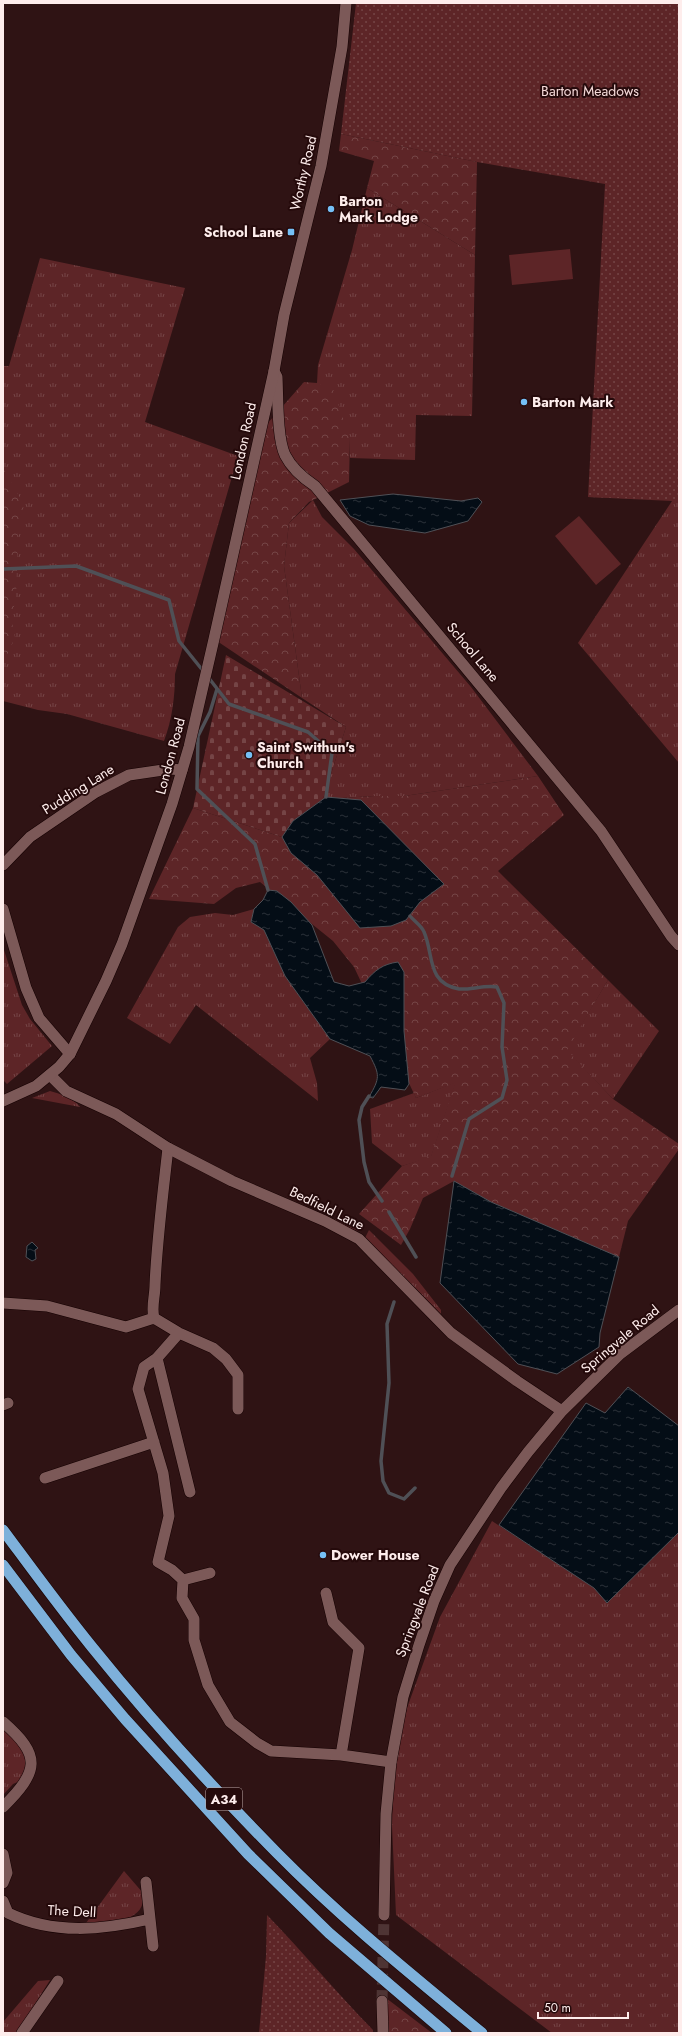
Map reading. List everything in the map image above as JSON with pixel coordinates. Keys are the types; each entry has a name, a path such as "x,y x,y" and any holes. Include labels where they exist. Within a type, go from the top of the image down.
{"highway":[{"name":"A34","path":"3,1530 91,1646 177,1748 232,1807 278,1854 374,1944 482,2033"},
{"name":"A34","path":"3,1565 71,1655 125,1719 248,1854 329,1933 446,2033"}],"street":[{"name":"Worthy Road","path":"274,371 284,315 324,154 342,47 346,3"},
{"name":"London Road","path":"3,1101 36,1086 50,1075 70,1054 106,981 134,913 182,770 214,639 274,371"},
{"name":"School Lane","path":"274,371 277,377 281,434 285,454 298,474 315,486 601,831 671,936 679,945"},
{"name":"Pudding Lane","path":"3,865 30,837 96,792 129,775 170,768 182,770"},
{"path":"3,909 26,988 39,1018 70,1054"},
{"name":"Bedfield Lane","path":"50,1075 66,1091 116,1114 168,1148 232,1181 326,1221 359,1239 451,1333 517,1381 562,1411"},
{"path":"168,1148 157,1255 155,1291 152,1309 154,1318 179,1333 213,1348 226,1359 238,1375 238,1409"},
{"path":"3,1303 47,1306 126,1327 154,1318"},
{"name":"Springvale Road","path":"384,1915 385,1820 391,1762 403,1698 418,1645 434,1601 450,1565 501,1488 562,1411 620,1354 679,1310"},
{"path":"179,1333 157,1358 144,1367 138,1389 162,1473 169,1516 158,1562 172,1570 183,1580"},
{"path":"157,1358 190,1492"},
{"path":"45,1478 154,1442"},
{"path":"183,1580 210,1573"},
{"path":"183,1580 182,1598 194,1619 194,1640 208,1685 230,1722 257,1743 271,1751 341,1755 391,1762"},
{"path":"326,1593 333,1622 359,1648 341,1755"},
{"path":"3,1722 27,1746 30,1754 31,1771 17,1793 3,1807"},
{"path":"3,1854 6,1860 7,1873 3,1883"},
{"path":"146,1882 153,1946"},
{"name":"The Dell","path":"3,1901 8,1913 21,1920 62,1928 98,1929 150,1919"},
{"path":"22,2033 58,1981"},
{"path":"382,2001 383,2033"}],"green space":[{"name":"Barton Meadows","path":"356,3 679,3 679,500 588,497 605,184 477,162 341,134"},
{"path":"341,134 477,162 475,255 367,188 374,161 339,151"},
{"path":"367,188 475,255 472,416 416,415 415,460 350,458 350,438 317,383 318,365 352,250"},
{"path":"570,249 573,279 512,285 509,255"},
{"path":"679,257 679,763 578,643 672,501 588,497"},
{"path":"40,258 185,288 145,422 238,456 175,674 172,708 164,741 67,714 38,710 3,701 3,366 9,366"},
{"path":"304,382 317,383 333,389 350,438 349,482 309,502 289,523 284,566 302,698 214,639 260,432"},
{"path":"3,468 24,505 18,526 16,599 11,617 15,638 7,655 3,655"},
{"path":"313,500 322,517 354,549 471,687 538,776 404,796 323,799 346,727 302,698 284,566 289,523"},
{"path":"579,516 621,564 596,585 555,536"},
{"path":"226,655 346,727 323,799 293,821 282,837 193,808"},
{"path":"538,776 564,815 498,871 608,980 567,1050 613,1099 679,1144 679,1149 628,1221 619,1257 491,1202 454,1181 423,1198 410,1229 401,1245 359,1214 402,1166 431,1156 455,1083 416,1098 354,967 333,941 260,882 236,888 214,904 149,899 193,808 282,837 323,799 404,796"},
{"path":"254,909 251,922 264,930 285,976 330,1039 310,1058 317,1083 318,1101 196,1005 170,1044 127,1018 178,927 190,917 215,913 233,915"},
{"path":"3,947 22,1005 30,1019 52,1046 7,1084 3,1080"},
{"path":"608,980 659,1031 613,1099 566,1050"},
{"path":"456,1082 431,1157 402,1166 372,1143 370,1109 414,1093 416,1098"},
{"path":"50,1091 70,1099 80,1107 32,1098"},
{"path":"337,1218 356,1221 363,1224 358,1231 333,1221"},
{"path":"369,1230 413,1274 441,1310 441,1314 365,1238"},
{"path":"492,1521 594,1588 607,1602 679,1532 679,2033 552,2033 396,1915 392,1826 394,1768 407,1708 440,1617"},
{"path":"3,1730 24,1752 26,1764 20,1781 13,1784 3,1795"},
{"path":"124,1871 143,1893 143,1903 139,1911 133,1916 124,1919 86,1923"},
{"path":"267,1915 373,2030 373,2033 259,2033 266,1956"},
{"path":"50,1980 17,2033 3,2033 3,2022 38,1981"},
{"path":"386,1998 432,2033 389,2033"}],"water":[{"path":"393,494 461,501 478,498 482,502 468,521 425,533 369,525 350,516 340,500"},
{"path":"326,797 361,800 444,884 420,902 406,920 391,926 360,928 317,875 291,853 282,837 293,821"},
{"path":"268,890 277,891 291,902 312,925 334,982 349,986 365,982 380,968 388,964 398,962 404,972 404,1031 409,1084 405,1090 381,1087 373,1098 369,1097 377,1081 376,1068 370,1056 330,1039 285,976 264,930 251,922 254,909 263,900"},
{"path":"454,1181 491,1202 619,1257 600,1333 599,1347 557,1374 518,1364 440,1283"},
{"path":"32,1242 38,1248 35,1250 36,1259 32,1261 26,1257 27,1246"},
{"path":"628,1387 679,1426 679,1532 607,1603 594,1588 499,1525 586,1403 605,1413"}],"waterway":[{"path":"3,569 76,566 169,600 179,641 204,672"},
{"path":"208,677 229,704 308,732 332,753 326,797"},
{"path":"217,689 210,712 198,736 197,789 255,844 268,890"},
{"path":"410,916 423,930 433,966 441,981 448,986 459,989 497,987 504,1003 502,1047 507,1080 502,1098 469,1119 452,1176"},
{"path":"369,1096 362,1107 359,1120 364,1162 369,1182 382,1201"},
{"path":"389,1212 416,1257"},
{"path":"394,1302 387,1324 389,1383 381,1461 383,1481 389,1493 404,1499 415,1488"}],"tunnel":[{"path":"382,2001 384,1915"}],"place":[{"name":"Barton Mark Lodge","path":"331,209"},
{"name":"School Lane","path":"291,232"},
{"name":"Barton Mark","path":"524,402"},
{"name":"Saint Swithun's Church","path":"249,755"},
{"name":"Dower House","path":"323,1555"}]}
